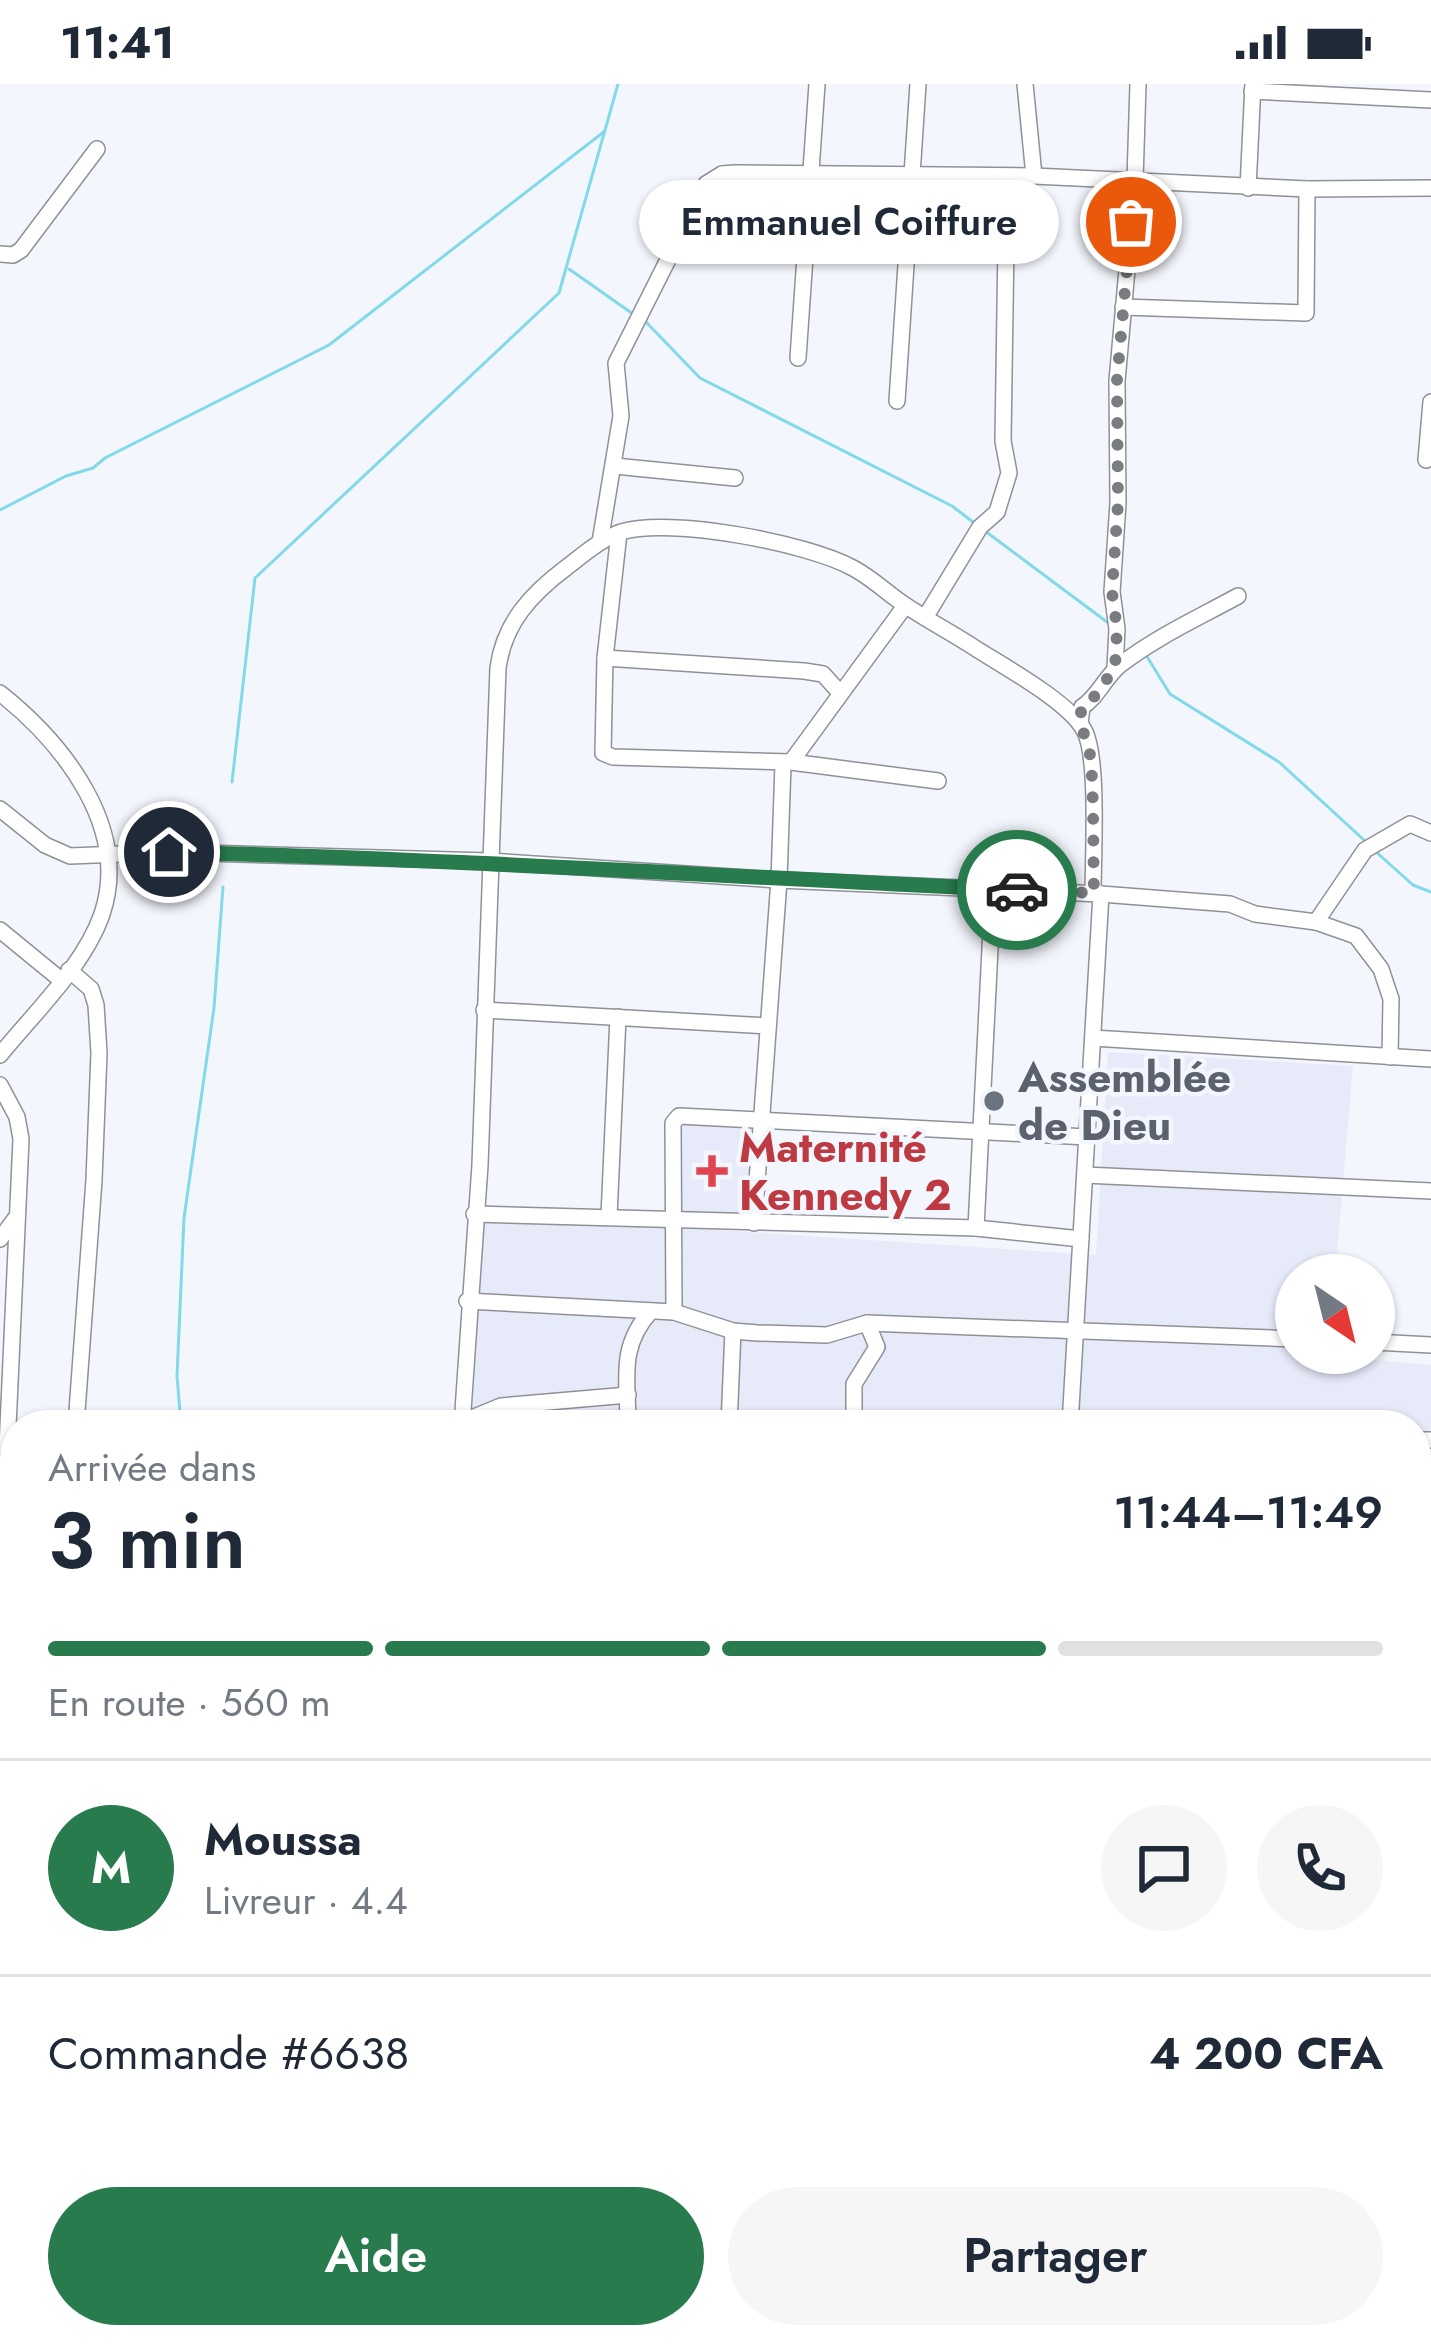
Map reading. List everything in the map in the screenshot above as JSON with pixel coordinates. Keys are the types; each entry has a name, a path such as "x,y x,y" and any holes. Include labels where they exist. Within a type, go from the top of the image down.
{"street":[{"path":"798,358 817,84"},
{"path":"897,400 918,84"},
{"path":"1025,84 1034,176"},
{"path":"1115,668 1117,380 1135,180 1138,84"},
{"path":"1247,188 1253,87 1431,100"},
{"path":"0,254 21,250 97,149"},
{"path":"599,542 621,416 616,363 706,184 722,174 1034,176 1247,188 1431,188"},
{"path":"926,616 980,527 997,512 1009,473 1004,441 1007,177"},
{"path":"1123,307 1306,313 1307,189"},
{"path":"1426,460 1431,402"},
{"path":"615,466 735,478"},
{"path":"463,1410 501,645 532,596 599,542 619,533 714,531 805,550 854,568 905,606 1040,690 1087,734 1097,894 1071,1410"},
{"path":"619,533 605,658 603,752 613,758 787,763 938,781"},
{"path":"1080,724 1082,707 1115,668 1238,596"},
{"path":"754,1222 787,763 905,606"},
{"path":"605,658 804,671 823,674 841,693"},
{"path":"0,693 57,747 97,815 108,854 101,916 65,975 0,1055"},
{"path":"0,809 70,856 169,852 488,861 1220,902 1255,914 1316,922 1356,936 1381,969 1391,999 1390,1057"},
{"path":"1316,922 1365,850 1410,824 1431,832"},
{"path":"976,1228 993,889"},
{"path":"0,930 91,989 96,1005 94,1180 77,1410"},
{"path":"484,1010 768,1026"},
{"path":"609,1216 618,1016"},
{"path":"1093,1038 1431,1059"},
{"path":"0,1084 22,1139 6,1410"},
{"path":"674,1312 676,1118 1087,1136"},
{"path":"1085,1175 1431,1191"},
{"path":"474,1214 976,1228 1082,1239"},
{"path":"0,1239 15,1219"},
{"path":"467,1301 674,1312 733,1331 826,1335 867,1324 1275,1338"},
{"path":"628,1410 630,1338 651,1311"},
{"path":"854,1410 854,1384 877,1347 867,1324"},
{"path":"730,1410 733,1331"},
{"path":"1395,1343 1431,1345"},
{"path":"492,1410 628,1395"}],"shaded area":[{"path":"1108,1052 1353,1066 1337,1254 1275,1254 1275,1374 1395,1374 1395,1362 1431,1365 1431,1410 463,1410 475,1214 1096,1255"},
{"name":"Maternité Kennedy 2","path":"675,1117 757,1126 746,1219 673,1217"}],"waterway":[{"path":"232,782 255,578 559,293 618,84"},
{"path":"0,510 66,476 93,468 329,345 605,131"},
{"path":"569,269 633,314"},
{"path":"646,322 700,378 952,506 977,525"},
{"path":"985,531 1107,622"},
{"path":"1146,655 1170,694 1279,762 1364,840"},
{"path":"1375,851 1413,885 1431,892"},
{"path":"180,1410 184,1218 214,1008 223,887"}],"way so far":[{"path":"1017,890 1094,893 1091,760 1079,716 1115,668 1117,380 1131,222"}],"place":[{"name":"Emmanuel Coiffure","path":"1131,222"},
{"name":"Assemblée de Dieu","path":"994,1101"},
{"name":"Maternité Kennedy 2","path":"712,1171"}],"route":[{"path":"169,852 488,861 1017,890"}]}
